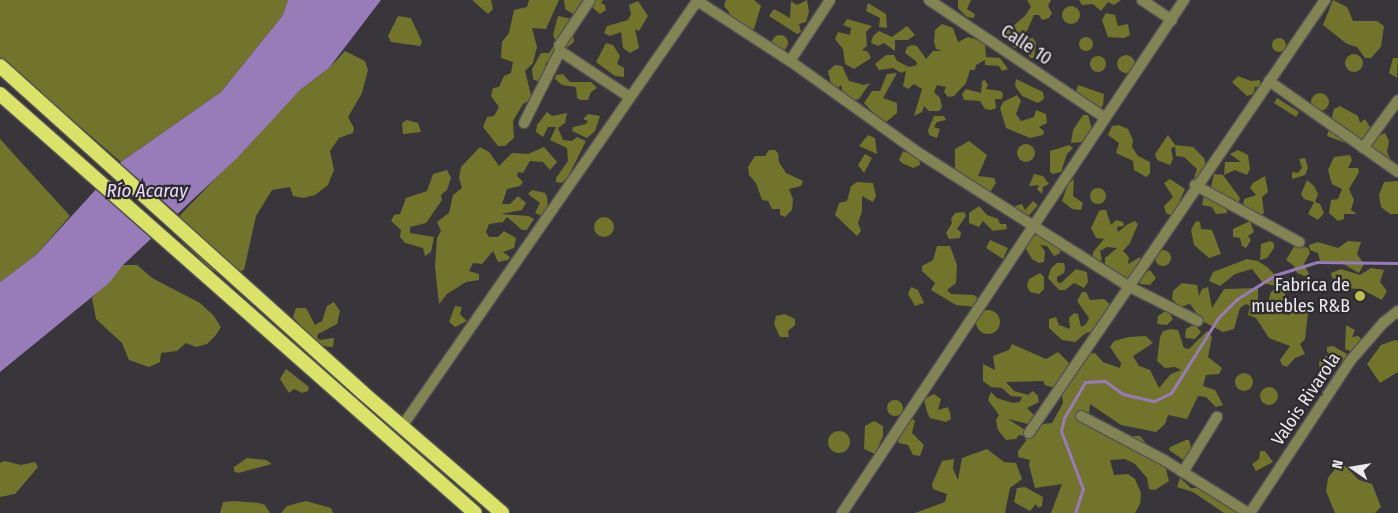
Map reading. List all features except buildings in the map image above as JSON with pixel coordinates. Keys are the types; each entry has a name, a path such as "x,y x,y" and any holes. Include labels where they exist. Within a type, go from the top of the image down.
{"highway":[{"path":"0,66 362,392 403,425 502,513"},
{"path":"0,94 351,406 475,513"}],"street":[{"path":"524,123 560,52 559,46 590,0"},
{"path":"403,425 696,0 790,61 922,155 1128,286 1198,321"},
{"path":"790,61 830,0"},
{"name":"Calle 10","path":"930,0 1104,118"},
{"path":"1142,0 1172,20"},
{"path":"842,513 1032,225 1184,0"},
{"path":"1029,433 1195,185 1325,0"},
{"path":"560,52 628,96"},
{"path":"1269,81 1398,172"},
{"path":"1363,148 1398,100"},
{"path":"1195,185 1299,242"},
{"name":"Valois Rivarola","path":"1249,513 1351,360 1383,323 1398,311"},
{"path":"1081,416 1184,472 1249,513"},
{"path":"1184,472 1217,417"}],"shaded area":[{"path":"0,0 288,0 283,15 221,92 121,162 0,57"},
{"path":"472,0 491,0 493,9 488,14"},
{"path":"529,0 559,0 546,29 532,28 537,47 533,63 525,71 532,99 523,104 513,121 514,138 505,146 498,146 483,127 487,117 494,116 499,107 491,96 493,88 499,87 504,76 511,73 513,62 501,58 502,42 509,33 514,10 527,7"},
{"path":"564,0 603,0 601,3 605,5 606,10 600,14 593,8 573,14 565,9"},
{"path":"726,0 754,0 761,6 754,29 750,31 730,23 729,12 724,6"},
{"path":"807,0 809,12 806,22 799,24 801,32 797,34 769,16 774,9 790,18 791,1 797,5"},
{"path":"958,0 971,0 967,9 975,14 974,18 967,17 958,8"},
{"path":"1027,0 1051,0 1048,6 1052,13 1049,18 1042,20 1039,15 1034,15 1026,33 1019,38 1033,38 1036,43 1034,58 1030,58 1025,49 1014,48 1006,32 1025,16 1031,7"},
{"path":"1079,0 1121,0 1114,5 1108,2 1101,11 1093,4 1082,5"},
{"path":"1333,0 1347,7 1353,21 1377,21 1384,26 1381,47 1371,58 1365,58 1357,47 1347,44 1323,25"},
{"path":"638,1 648,16 639,31 635,29 639,48 630,53 623,48 621,32 610,36 604,33 607,26 628,20 631,14 629,5"},
{"path":"868,3 886,14 887,28 879,27 880,18 866,11"},
{"path":"1071,6 1077,9 1080,15 1077,21 1071,24 1065,21 1062,15 1065,9"},
{"path":"1106,13 1115,15 1118,26 1128,24 1130,35 1124,38 1108,37 1102,20"},
{"path":"398,16 411,18 422,42 420,46 391,42 388,36"},
{"path":"558,16 572,19 574,42 545,64 550,72 539,82 533,79 532,69 541,53 549,53 556,42 553,35"},
{"path":"847,19 872,26 866,32 867,46 862,50 868,52 871,58 854,69 845,64 843,49 835,39 838,32 850,35 851,28 843,25"},
{"path":"942,24 953,28 958,42 968,37 981,41 985,45 986,57 1000,58 1008,69 1002,71 999,66 985,65 985,60 976,65 975,70 970,70 966,83 954,96 948,97 944,92 946,87 937,85 934,92 940,98 942,107 939,111 929,111 924,106 922,112 914,116 922,89 914,84 908,89 903,86 906,71 901,73 893,68 879,70 875,64 886,55 894,55 897,61 909,67 917,65 916,61 905,53 907,47 912,45 917,46 926,59 933,51 942,51 936,49 934,42 935,30"},
{"path":"907,26 915,35 908,40 895,40 895,51 884,43 878,46 871,43 873,36 879,31 892,37"},
{"path":"780,35 788,43 780,51 772,43"},
{"path":"1083,37 1089,37 1093,44 1089,51 1083,51 1079,47 1079,41"},
{"path":"1276,38 1282,38 1286,45 1282,52 1276,52 1272,48 1272,42"},
{"path":"606,43 613,45 620,56 617,64 624,68 624,77 615,76 596,62"},
{"path":"345,51 365,61 368,70 362,93 348,117 354,128 353,133 339,138 330,151 334,170 328,185 315,195 303,198 293,196 290,187 272,190 256,216 244,270 225,277 211,269 168,228 300,90 329,68"},
{"path":"1354,54 1360,57 1363,63 1360,69 1354,72 1348,69 1345,63 1348,57"},
{"path":"1126,55 1132,58 1135,64 1132,70 1126,73 1120,70 1117,64 1120,58"},
{"path":"1098,56 1104,58 1106,64 1104,70 1098,72 1092,70 1090,64 1092,58"},
{"path":"1393,58 1398,58 1397,78 1389,73"},
{"path":"835,65 842,66 849,81 864,85 870,83 859,99 851,101 843,94 841,85 838,88 831,84 828,71"},
{"path":"897,73 883,98 897,103 897,113 886,122 879,119 864,103 872,91 880,91 887,74"},
{"path":"563,74 570,82 591,82 597,88 591,92 588,100 581,100 577,98 576,87 562,85 555,79 556,75"},
{"path":"1238,76 1251,81 1260,80 1261,87 1255,87 1253,94 1247,96 1232,82"},
{"path":"1016,79 1043,92 1044,99 1038,103 1022,96 1015,86"},
{"path":"985,80 988,85 986,89 1001,91 1003,94 1002,99 995,99 996,108 991,110 985,109 980,101 964,100 962,94 966,89 981,93 982,81"},
{"path":"1078,85 1104,94 1103,106 1098,109 1090,108 1088,100 1075,95"},
{"path":"1320,93 1326,96 1329,102 1326,108 1320,111 1314,108 1311,102 1314,96"},
{"path":"1017,95 1021,101 1016,114 1021,121 1034,117 1036,110 1046,114 1047,123 1039,127 1044,131 1043,135 1030,138 1006,128 1000,108 1003,102"},
{"path":"1277,98 1299,112 1296,117 1274,103"},
{"path":"1340,106 1358,116 1360,123 1365,119 1371,129 1364,142 1354,146 1327,136 1334,109"},
{"path":"547,112 552,116 567,113 565,123 558,128 563,140 572,141 577,137 586,141 568,177 562,183 556,182 556,178 568,161 567,148 550,140 556,127 548,127 543,137 536,132 537,125"},
{"path":"588,114 600,116 595,131 587,138 572,131 573,127 586,124 588,121 583,119"},
{"path":"1083,115 1088,115 1092,129 1082,142 1071,143 1073,130"},
{"path":"934,116 944,116 946,120 937,122 934,127 940,129 937,138 929,135 928,130"},
{"path":"407,120 418,123 421,132 403,134 402,123"},
{"path":"1119,125 1128,129 1133,140 1132,147 1138,156 1150,162 1150,174 1146,177 1134,170 1133,161 1116,153 1119,143 1108,135 1112,126"},
{"path":"1385,133 1389,141 1387,152 1391,160 1387,161 1369,152 1376,137"},
{"path":"868,135 875,138 877,154 859,146"},
{"path":"1168,135 1175,145 1193,147 1204,158 1207,170 1205,180 1193,181 1197,169 1184,157 1176,156 1175,146 1171,149 1173,159 1170,165 1157,160 1155,154"},
{"path":"0,139 70,216 36,255 0,282"},
{"path":"969,141 987,155 978,176 994,178 996,183 990,192 955,170 955,149"},
{"path":"1026,144 1034,149 1035,153 1030,161 1026,162 1018,157 1017,153 1022,145"},
{"path":"1069,145 1073,148 1067,154 1061,172 1053,174 1050,172 1050,151"},
{"path":"480,147 489,152 499,166 512,153 528,154 544,147 557,162 550,170 543,162 530,161 523,173 518,172 517,176 523,182 520,186 507,189 502,204 510,204 518,196 526,203 522,210 501,214 529,216 534,219 527,230 522,230 507,217 503,222 489,224 486,232 489,237 498,237 504,231 516,238 514,248 503,252 510,257 508,260 498,262 493,251 482,264 473,263 469,271 479,274 479,280 466,282 447,294 439,304 435,267 437,238 441,231 437,222 449,213 453,195 462,188 459,178 461,167"},
{"path":"769,150 775,150 778,153 779,162 786,173 803,181 801,186 789,189 793,199 792,210 785,217 780,215 780,209 772,209 768,201 762,200 756,183 749,175 748,167 755,156 765,156"},
{"path":"1238,150 1248,155 1250,169 1247,175 1235,170 1224,175 1225,162 1241,162 1230,154"},
{"path":"903,151 919,158 920,165 913,168 902,163 899,160"},
{"path":"865,154 872,158 864,173 858,165"},
{"path":"1350,155 1352,160 1348,168 1358,168 1359,172 1349,189 1354,200 1351,210 1357,214 1344,214 1344,219 1338,221 1329,213 1331,200 1338,199 1342,189 1332,184 1328,170 1334,157"},
{"path":"1305,158 1308,168 1305,175 1292,179 1292,172 1298,173 1302,168 1299,159"},
{"path":"447,170 451,178 447,190 441,195 442,200 426,223 410,227 410,233 434,237 431,252 425,256 423,248 405,243 400,237 401,230 391,221 394,215 400,214 406,198 427,191 433,174"},
{"path":"1034,174 1043,176 1049,184 1043,187 1042,194 1037,189 1039,185 1029,186"},
{"path":"1214,174 1223,175 1240,198 1237,208 1229,203 1229,197 1214,191 1211,187"},
{"path":"1265,176 1268,192 1262,197 1264,213 1258,217 1245,212 1244,199 1256,195 1250,188 1253,183"},
{"path":"1074,179 1073,196 1083,203 1081,210 1072,209 1062,201 1068,184"},
{"path":"1170,179 1185,189 1180,200 1185,206 1175,217 1166,213 1164,206 1173,197 1164,183"},
{"path":"1307,180 1314,186 1318,194 1315,202 1320,204 1324,213 1318,220 1308,214 1314,202 1304,199 1301,194"},
{"path":"1398,181 1398,214 1390,214 1381,207 1379,195 1384,182"},
{"path":"857,182 873,183 876,196 873,202 862,196 862,211 858,223 861,231 857,236 835,215 839,203 847,201 851,186"},
{"path":"1098,188 1106,196 1098,204 1090,196"},
{"path":"532,190 545,193 547,197 548,209 542,216 535,213 540,203 528,194"},
{"path":"1204,195 1227,208 1227,213 1216,214 1212,207 1202,205"},
{"path":"1033,201 1038,205 1027,218 1014,212 1015,206 1022,204 1025,210"},
{"path":"979,206 987,215 998,219 1000,224 1006,224 1007,229 993,231 983,221 979,227 969,223 969,213"},
{"path":"1106,210 1111,225 1116,220 1123,222 1124,226 1117,227 1118,232 1135,221 1138,224 1130,243 1123,251 1129,257 1128,264 1140,257 1140,263 1129,279 1105,268 1105,258 1117,248 1107,247 1100,251 1102,260 1098,262 1093,257 1093,252 1104,239 1096,238 1091,228 1099,211"},
{"path":"964,212 966,216 957,229 961,232 960,238 949,239 946,233 952,223 951,219 955,213"},
{"path":"604,217 611,220 614,227 611,234 604,237 597,234 594,227 597,220"},
{"path":"1196,221 1200,222 1201,229 1212,230 1221,254 1209,258 1194,245 1191,230"},
{"path":"1250,221 1254,232 1248,236 1251,240 1246,248 1242,246 1240,238 1233,237 1233,229"},
{"path":"1044,231 1062,248 1059,254 1054,256 1047,246 1040,245 1045,251 1044,262 1039,263 1032,259 1026,249 1029,239"},
{"path":"990,240 1008,248 1003,259 986,248"},
{"path":"1270,241 1274,243 1274,248 1267,258 1260,260 1261,244"},
{"path":"1348,241 1361,242 1357,254 1364,264 1359,273 1338,261 1320,261 1318,253 1310,250 1309,245 1318,242 1338,248"},
{"path":"1295,245 1308,248 1310,253 1304,264 1309,274 1307,277 1297,273 1294,266 1286,260"},
{"path":"937,246 950,246 957,265 956,283 947,290 951,294 974,295 980,300 977,307 956,305 931,290 935,283 922,271 922,266 933,260"},
{"path":"1163,250 1171,258 1163,266 1155,258"},
{"path":"1247,259 1258,261 1267,267 1278,278 1275,286 1263,283 1252,269 1235,274 1220,286 1209,281 1213,272"},
{"path":"1057,263 1064,263 1065,268 1064,273 1057,277 1057,282 1061,283 1076,269 1087,272 1088,282 1084,288 1074,283 1065,290 1059,290 1048,278 1051,268"},
{"path":"123,265 137,265 152,278 200,303 213,315 221,327 216,335 207,344 196,347 186,343 177,351 161,353 160,362 149,367 129,360 122,343 96,319 92,298"},
{"path":"1371,268 1384,270 1380,282 1387,291 1382,300 1361,289 1342,288 1340,280 1332,278 1331,273 1341,269 1360,275"},
{"path":"1150,270 1156,278 1150,285 1140,284 1141,275"},
{"path":"1040,273 1044,277 1044,289 1039,294 1030,292 1027,286 1029,279"},
{"path":"1182,283 1197,285 1199,296 1202,289 1208,287 1212,308 1224,289 1258,288 1258,304 1266,308 1271,292 1279,286 1285,293 1284,311 1289,316 1286,308 1292,304 1305,306 1308,313 1305,339 1300,344 1305,354 1295,358 1287,367 1282,365 1280,360 1290,346 1269,338 1256,318 1248,315 1250,306 1246,304 1240,308 1234,329 1223,332 1202,321 1190,304 1180,307 1172,299 1173,291"},
{"path":"911,287 918,290 924,303 915,306 908,294"},
{"path":"1082,292 1086,292 1090,300 1104,299 1111,305 1096,331 1086,333 1075,342 1062,340 1049,328 1049,319 1056,317 1059,325 1070,329 1069,318 1074,313 1078,314 1081,327 1086,324 1089,318 1077,301"},
{"path":"334,302 340,311 337,324 318,334 317,338 320,340 334,338 333,347 329,347 315,343 293,317 296,308 306,308 315,325 322,321 327,306"},
{"path":"455,306 462,307 460,314 467,321 455,327 449,322"},
{"path":"988,310 993,311 999,317 999,327 993,333 988,334 983,333 977,327 976,322 977,317 983,311"},
{"path":"1167,310 1173,319 1167,325 1157,324 1158,316"},
{"path":"785,314 795,319 795,325 788,331 789,337 780,337 774,324 776,316"},
{"path":"1195,324 1201,332 1195,339 1185,338 1186,329"},
{"path":"1346,325 1355,330 1352,337 1358,336 1363,340 1353,352 1345,349"},
{"path":"1178,330 1184,348 1189,349 1207,331 1212,337 1208,357 1222,368 1219,374 1206,375 1203,386 1215,390 1223,405 1216,407 1206,397 1198,396 1187,419 1168,415 1165,424 1156,432 1121,425 1090,404 1089,415 1124,436 1140,436 1150,448 1147,458 1164,461 1169,481 1155,490 1149,489 1147,478 1135,464 1125,459 1110,460 1114,475 1128,474 1135,479 1141,493 1140,504 1135,513 1051,513 1062,484 1035,488 1029,465 1030,460 1018,457 1018,451 1026,441 1024,436 1019,435 1016,439 1006,440 998,430 996,420 999,415 988,400 991,392 997,398 1013,403 1020,402 1022,397 1011,396 1002,388 991,387 983,381 983,364 995,370 993,356 1009,350 1012,344 1046,359 1058,352 1069,363 1055,388 1045,385 1043,381 1006,382 1014,391 1028,395 1033,391 1038,396 1039,402 1027,408 1036,417 1032,425 1008,419 1033,435 1043,424 1052,423 1063,403 1062,393 1085,354 1095,353 1103,362 1120,368 1121,363 1110,347 1114,341 1129,337 1146,336 1153,343 1133,356 1139,366 1150,370 1159,388 1171,374 1181,370 1175,367 1165,368 1157,361 1160,337 1163,331"},
{"path":"1395,340 1398,341 1398,372 1380,383 1367,364 1381,345"},
{"path":"1333,346 1347,354 1345,360 1342,361 1327,352 1327,347"},
{"path":"1327,356 1333,358 1335,364 1333,370 1327,372 1321,370 1319,364 1321,358"},
{"path":"286,369 309,387 308,391 302,393 294,389 289,393 280,379"},
{"path":"1244,373 1250,376 1253,382 1250,388 1244,391 1238,388 1235,382 1238,376"},
{"path":"1269,387 1275,390 1278,396 1275,402 1269,405 1263,402 1260,396 1263,390"},
{"path":"934,394 941,399 938,410 948,407 951,419 946,422 930,418 927,412 924,399"},
{"path":"895,400 903,408 895,416 887,408"},
{"path":"906,418 915,420 912,433 924,445 920,456 913,455 908,445 899,443 898,440"},
{"path":"874,421 883,426 883,436 875,454 864,449 865,426"},
{"path":"839,431 847,434 850,442 847,450 839,453 831,450 828,442 831,434"},
{"path":"1189,440 1191,448 1185,461 1169,450 1170,447"},
{"path":"987,449 1004,462 1016,463 1022,479 1010,488 1005,513 915,513 945,502 947,494 933,489 932,484 942,461 954,459 953,469 958,480 962,458"},
{"path":"1260,451 1265,451 1273,462 1256,471 1252,464 1259,459"},
{"path":"247,458 266,460 272,464 238,473 234,471 234,467"},
{"path":"4,461 21,465 35,462 38,467 15,494 0,497 0,463"},
{"path":"1345,466 1359,480 1372,484 1381,507 1375,513 1335,513 1326,491 1328,478 1335,469"},
{"path":"1180,478 1191,488 1203,488 1207,495 1213,493 1237,513 1224,513 1193,492 1177,487"},
{"path":"1025,487 1043,497 1042,506 1038,508 1036,504 1030,511 1014,502 1017,488"},
{"path":"234,501 265,505 270,513 220,513 223,502"},
{"path":"306,501 331,508 333,513 281,513 287,506"}],"water":[{"name":"Río Acaray","path":"288,0 381,0 329,68 300,90 237,158 123,265 109,283 0,372 0,282 36,255 121,162 221,92 283,15"}],"pier":[{"path":"118,161 180,216 153,240 94,188"}],"waterway":[{"path":"1075,513 1083,489 1061,431 1064,418 1085,382 1105,381 1123,394 1154,401 1171,393 1218,318 1237,299 1275,275 1317,262 1398,263"}],"place":[{"name":"Fabrica de muebles R&B","path":"1360,296"}]}
